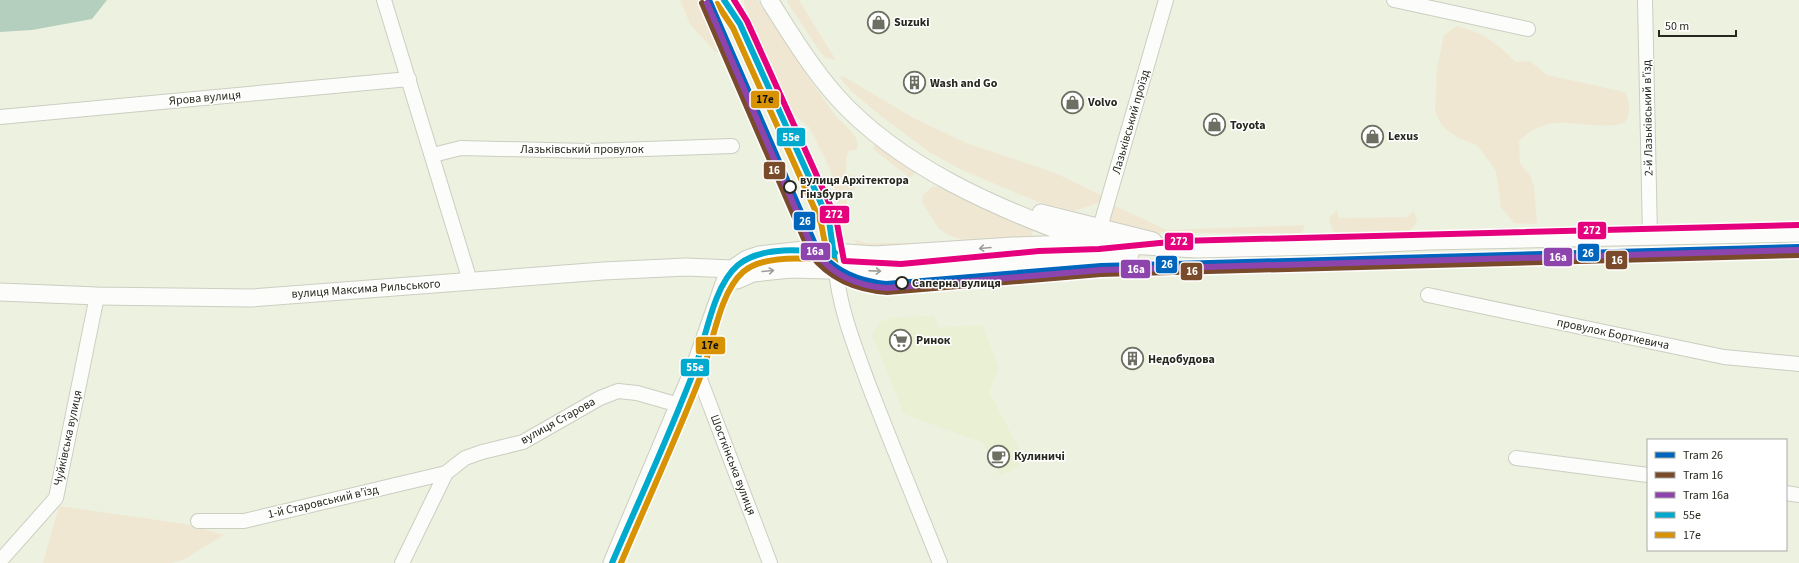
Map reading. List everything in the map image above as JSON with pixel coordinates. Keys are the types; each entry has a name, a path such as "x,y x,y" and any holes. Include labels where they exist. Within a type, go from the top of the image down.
{"main road":[{"path":"769,0 822,78 851,112 895,148 929,170 1037,222 1098,236 1180,249"},
{"path":"733,6 829,221 835,252 836,269"},
{"path":"966,189 1052,216 1098,236 1119,250 1144,252"},
{"path":"1030,245 1038,236 1039,226 1037,222"},
{"path":"1040,259 1100,257 1180,249 1799,233"},
{"path":"612,563 695,366 726,278 740,272 747,259 759,255 804,250 875,255 1030,245 1098,236"},
{"path":"1040,259 1086,251 1091,248 1098,236"},
{"name":"вулиця Максима Рильського","path":"0,292 97,296 252,298 470,281 686,267 740,272 761,272 791,269 836,269 901,272 1040,259"}],"street":[{"path":"384,0 433,155 470,281"},
{"name":"Лазьківський проїзд","path":"1098,236 1166,0"},
{"path":"1394,0 1528,29"},
{"name":"2-й Лазьківський в’їзд","path":"1646,0 1650,236"},
{"name":"Ярова вулиця","path":"0,117 409,79"},
{"name":"Лазьківський провулок","path":"433,155 460,148 588,151 732,146"},
{"path":"836,269 838,288 856,350 881,418 940,563"},
{"name":"провулок Борткевича","path":"1428,295 1724,357 1799,364"},
{"name":"Чуйківська вулиця","path":"0,560 56,498 97,296"},
{"name":"Шосткінська вулиця","path":"695,366 770,563"},
{"name":"вулиця Старова","path":"402,563 446,473 465,458 482,452 523,442 600,398 618,391 637,393 678,405"},
{"path":"1516,458 1647,475"},
{"name":"1-й Старовський в’їзд","path":"198,521 244,521 446,473"},
{"path":"1787,493 1799,495"}],"shaded area":[{"path":"0,0 107,0 92,19 32,30 0,32"},
{"path":"680,0 703,0 718,32 721,45 720,52 715,52 690,24"},
{"path":"744,0 757,0 825,101 856,139 858,144 857,149 854,151 850,150 847,155 846,174 856,176 855,190 847,190 847,212 840,213 830,169 809,127 793,114 744,4"},
{"path":"788,0 799,0 836,60 826,58 820,52 787,2"},
{"path":"1457,26 1476,32 1490,40 1516,62 1530,61 1547,75 1625,92 1629,112 1624,123 1596,126 1570,123 1545,125 1532,131 1519,141 1520,163 1530,176 1534,186 1537,224 1514,223 1501,207 1496,171 1478,146 1457,137 1442,126 1435,111 1437,68 1444,35"},
{"path":"843,76 912,117 966,143 1055,173 1101,195 1104,201 1074,211 1038,202 962,170 931,153 882,117 851,91 840,78"},
{"path":"875,144 915,173 910,178 873,149"},
{"path":"933,186 939,187 986,209 1033,228 1032,237 966,241 948,235 938,228 922,202 923,195"},
{"path":"1115,206 1167,230 1305,225 1302,233 1167,233 1126,230 1109,221 1111,211"},
{"path":"1337,210 1339,218 1406,217 1411,214 1413,210 1417,220 1415,225 1409,231 1335,234 1329,221 1330,217"},
{"path":"854,239 866,243 919,243 923,247 867,249 857,245"},
{"path":"934,316 938,328 982,325 999,368 989,392 1026,462 1000,476 983,443 904,414 872,335 880,322 896,317"},
{"path":"59,506 186,524 224,535 183,560 171,563 43,563"}],"tram line":[{"name":"26","path":"709,0 818,251 840,270 866,281 886,284 1101,266 1799,247"},
{"name":"16","path":"702,3 811,255 835,277 865,289 887,292 1101,274 1799,255"},
{"name":"16a","path":"707,3 812,247 826,264 835,271 854,281 875,287 887,288 1101,270 1799,250"}],"transit line":[{"name":"55е","path":"724,0 740,24 829,221 836,269 824,269"},
{"name":"272","path":"734,0 747,21 836,218 844,261 901,264 1039,251 1099,249 1180,241 1799,225"},
{"name":"17е","path":"717,4 733,28 821,223 827,254"},
{"name":"55е","path":"612,563 685,393 699,356 716,299 729,274 738,265 759,254 785,250 835,253"},
{"name":"17е","path":"621,563 703,370 723,304 735,281 743,272 762,262 799,258 834,261"}],"place":[{"name":"Suzuki","path":"878,22"},
{"name":"Wash and Go","path":"914,83"},
{"name":"Volvo","path":"1072,102"},
{"name":"Toyota","path":"1215,125"},
{"name":"Lexus","path":"1372,136"},
{"name":"вулиця Архітектора Гінзбурга","path":"790,187"},
{"name":"Саперна вулиця","path":"902,283"},
{"name":"Ринок","path":"900,340"},
{"name":"Недобудова","path":"1133,359"},
{"name":"Кулиничі","path":"998,456"}]}
